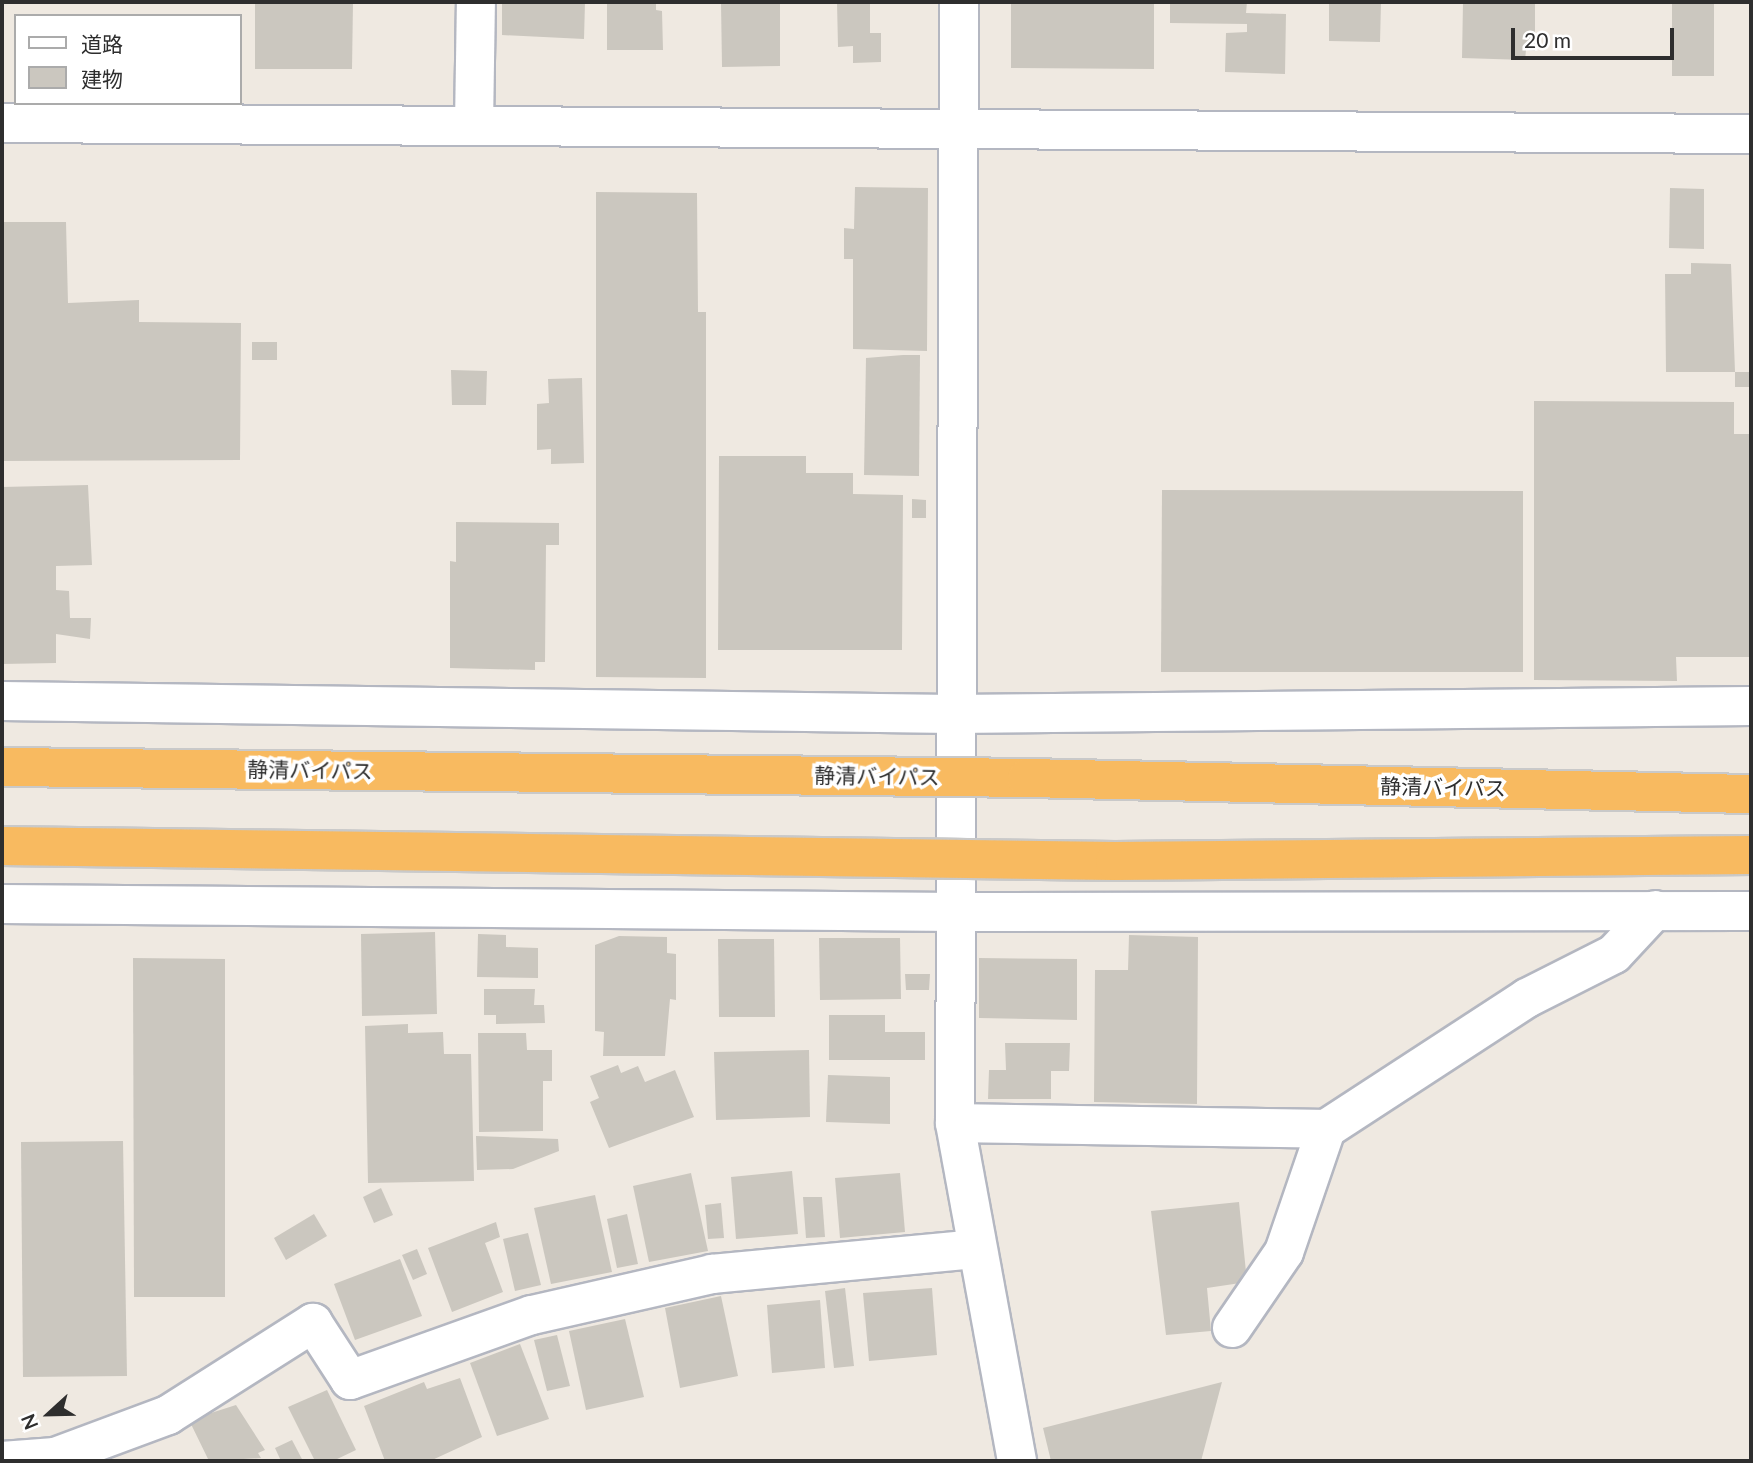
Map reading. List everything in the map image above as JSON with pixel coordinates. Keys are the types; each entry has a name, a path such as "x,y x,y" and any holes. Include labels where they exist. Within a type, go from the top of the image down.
{"highway":[{"name":"静清バイパス","path":"2,767 1027,778 1751,794"},
{"path":"2,846 1115,861 1751,855"}],"street":[{"path":"474,125 475,2"},
{"path":"959,2 953,715 957,912 955,1123 1017,1461"},
{"path":"2,123 1751,134"},
{"path":"2,701 953,715 1751,706"},
{"path":"2,904 957,912 1751,911"},
{"path":"955,1123 1326,1129 1527,998 1614,954 1656,910"},
{"path":"1232,1328 1284,1252 1326,1129"},
{"path":"2,1461 55,1457 168,1415 313,1323 350,1380 532,1315 712,1274 977,1249"}],"building":[{"path":"255,2 353,2 352,69 255,69"},
{"path":"502,2 585,2 584,39 502,35"},
{"path":"607,2 656,2 656,10 662,11 663,50 607,50"},
{"path":"721,2 780,2 780,66 722,67"},
{"path":"837,2 870,2 870,33 881,33 881,62 853,63 853,46 838,47"},
{"path":"1011,2 1154,2 1154,69 1011,68"},
{"path":"1170,2 1247,2 1246,13 1286,14 1285,74 1225,72 1226,33 1247,32 1247,24 1170,23"},
{"path":"1329,2 1381,2 1380,42 1329,41"},
{"path":"1463,2 1535,2 1535,51 1526,50 1525,60 1462,58"},
{"path":"1672,2 1714,2 1714,76 1672,76"},
{"path":"855,187 928,188 927,351 853,349 853,259 844,259 844,228 854,229"},
{"path":"1670,188 1704,189 1704,249 1669,248"},
{"path":"596,192 697,193 698,312 706,312 706,678 596,677"},
{"path":"2,222 66,222 68,303 139,300 139,322 241,323 240,460 2,461"},
{"path":"1691,263 1731,264 1735,372 1666,372 1665,274 1691,274"},
{"path":"252,342 277,342 277,360 252,360"},
{"path":"920,355 919,476 864,475 866,358"},
{"path":"451,370 487,371 486,405 452,405"},
{"path":"1735,372 1751,372 1751,387 1735,387"},
{"path":"582,378 584,463 551,464 551,449 537,450 537,404 549,403 548,379"},
{"path":"1534,401 1734,402 1734,434 1751,434 1751,657 1676,657 1677,681 1534,680"},
{"path":"719,456 806,456 806,473 853,473 853,494 903,495 902,650 718,650"},
{"path":"88,485 92,565 56,566 56,590 69,591 70,618 91,618 90,639 56,634 56,663 2,664 2,487"},
{"path":"1162,490 1523,491 1523,672 1161,672"},
{"path":"912,499 926,500 926,518 912,518"},
{"path":"456,522 559,523 559,545 546,545 545,662 535,662 535,670 450,668 450,561 456,562"},
{"path":"435,932 437,1014 362,1016 361,934"},
{"path":"478,934 506,935 506,947 538,948 538,978 477,977"},
{"path":"1129,935 1198,937 1197,1104 1094,1102 1095,970 1128,970"},
{"path":"619,936 667,937 667,953 676,954 676,1000 670,999 665,1056 603,1056 604,1032 595,1031 595,945"},
{"path":"819,938 900,938 901,999 820,1000"},
{"path":"718,939 774,939 775,1017 719,1017"},
{"path":"133,958 225,959 225,1297 134,1297"},
{"path":"979,958 1077,959 1077,1020 979,1018"},
{"path":"905,974 930,974 929,990 906,990"},
{"path":"484,989 535,989 534,1005 544,1005 545,1023 496,1024 496,1015 484,1015"},
{"path":"829,1015 885,1015 885,1032 925,1032 925,1060 829,1060"},
{"path":"408,1024 408,1033 443,1032 444,1054 471,1054 474,1181 368,1183 365,1026"},
{"path":"478,1033 526,1033 527,1050 552,1050 552,1081 543,1081 543,1131 479,1132"},
{"path":"1005,1043 1070,1043 1069,1071 1051,1071 1051,1099 988,1099 989,1070 1006,1070"},
{"path":"809,1050 810,1117 716,1120 714,1052"},
{"path":"618,1065 621,1073 638,1066 645,1082 675,1070 694,1117 609,1148 590,1102 599,1098 590,1076"},
{"path":"828,1075 890,1077 890,1124 826,1122"},
{"path":"476,1136 558,1139 559,1151 513,1169 477,1170"},
{"path":"123,1141 127,1376 23,1377 21,1142"},
{"path":"792,1171 798,1234 736,1239 731,1177"},
{"path":"691,1173 708,1251 649,1262 633,1186"},
{"path":"900,1173 905,1232 840,1238 835,1178"},
{"path":"381,1188 393,1215 374,1223 363,1197"},
{"path":"595,1195 612,1272 551,1284 534,1208"},
{"path":"803,1197 822,1197 825,1237 806,1238"},
{"path":"1239,1202 1247,1282 1207,1288 1211,1331 1166,1335 1151,1211"},
{"path":"721,1203 724,1238 708,1239 705,1205"},
{"path":"314,1214 327,1236 286,1260 274,1238"},
{"path":"627,1214 638,1264 617,1268 607,1219"},
{"path":"496,1222 500,1237 485,1243 503,1292 452,1312 428,1248"},
{"path":"528,1233 541,1285 515,1291 503,1239"},
{"path":"417,1249 427,1274 413,1280 402,1255"},
{"path":"400,1259 422,1316 355,1340 334,1284"},
{"path":"845,1288 854,1366 834,1368 825,1291"},
{"path":"932,1288 937,1355 869,1361 863,1293"},
{"path":"721,1296 738,1376 680,1388 665,1308"},
{"path":"820,1300 825,1368 772,1373 767,1305"},
{"path":"625,1319 644,1397 586,1410 569,1331"},
{"path":"557,1335 570,1386 547,1391 534,1340"},
{"path":"520,1344 549,1419 497,1436 470,1363"},
{"path":"460,1378 482,1437 430,1461 385,1461 364,1406 424,1382 427,1389"},
{"path":"1222,1382 1201,1461 1051,1461 1043,1428"},
{"path":"327,1390 356,1450 333,1461 315,1461 288,1407"},
{"path":"236,1405 265,1450 258,1453 261,1458 209,1461 189,1420"},
{"path":"292,1440 303,1461 281,1461 275,1448"}]}
